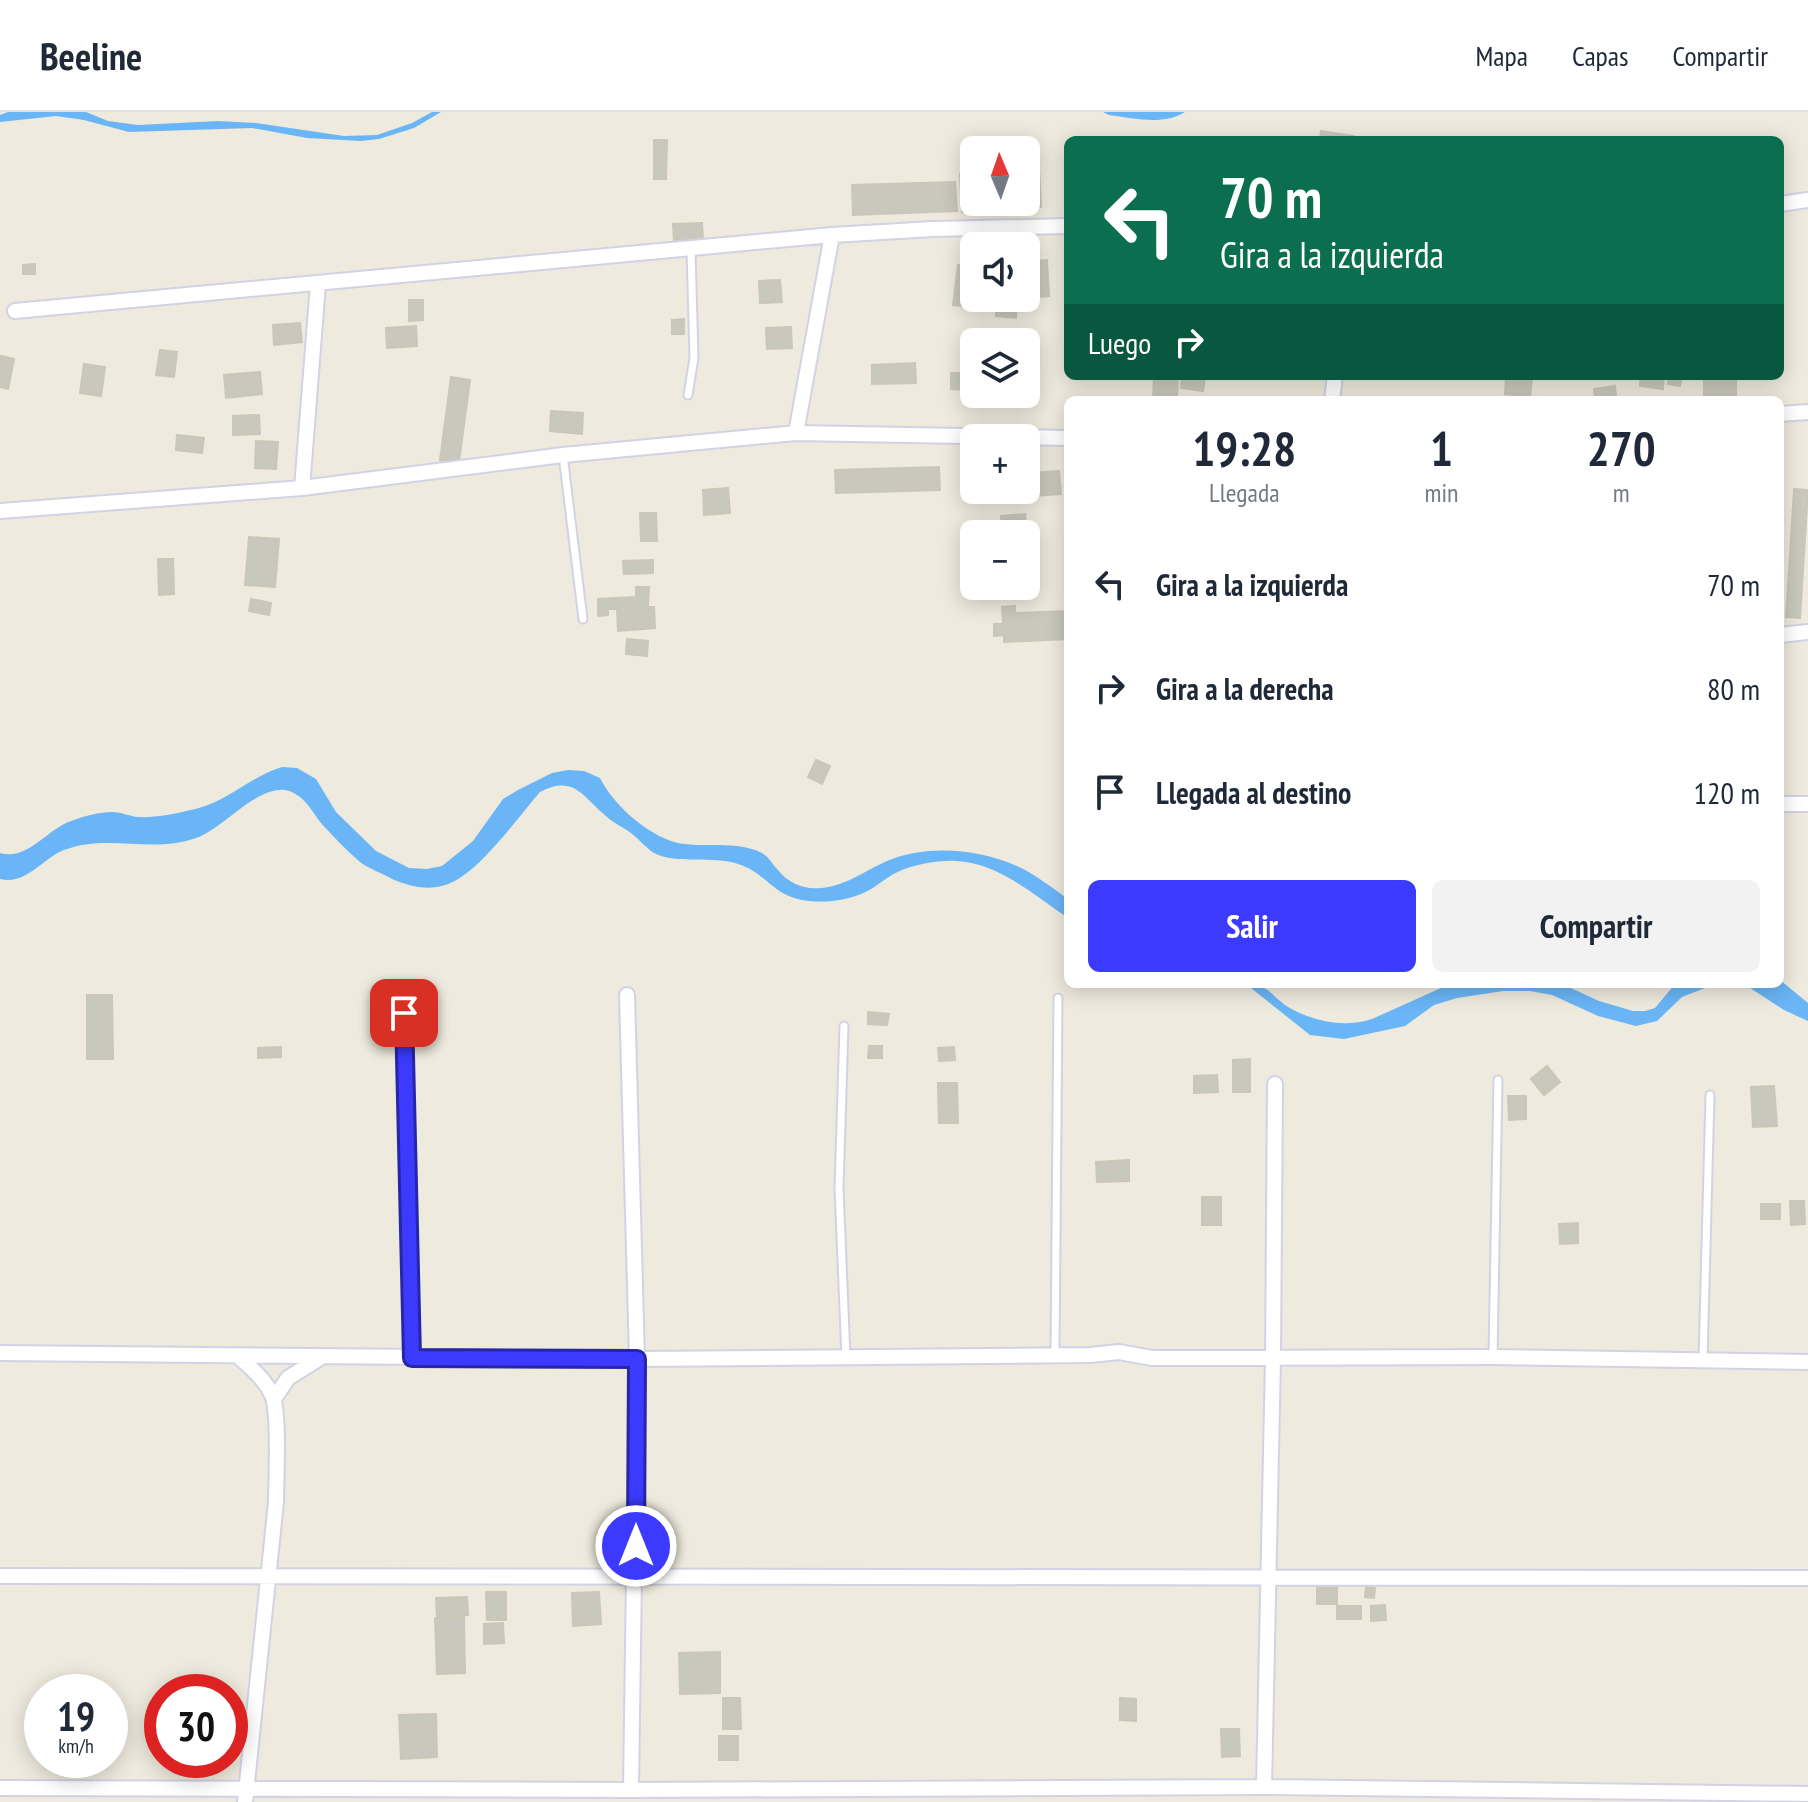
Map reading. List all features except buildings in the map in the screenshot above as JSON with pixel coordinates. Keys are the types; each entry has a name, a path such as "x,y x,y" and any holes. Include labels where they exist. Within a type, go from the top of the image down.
{"street":[{"path":"1784,203 1808,200"},
{"path":"15,311 832,235 1064,226"},
{"path":"796,433 832,235"},
{"path":"302,488 318,284"},
{"path":"1784,414 1808,412"},
{"path":"0,511 302,488 563,455 796,433 1064,438"},
{"path":"1784,635 1808,632"},
{"path":"1784,804 1808,804"},
{"path":"627,995 637,1359 631,1790"},
{"path":"1264,1787 1275,1084"},
{"path":"0,1353 637,1359 1055,1356 1119,1352 1152,1358 1493,1357 1808,1362"},
{"path":"239,1357 260,1376 274,1399 276,1502 244,1796"},
{"path":"274,1399 288,1378 322,1358"},
{"path":"0,1576 1808,1578"},
{"path":"0,1788 127,1796 1264,1787 1387,1796 1808,1794"}],"lane":[{"path":"688,395 694,358 691,249"},
{"path":"563,455 583,619"},
{"path":"1055,1356 1058,998"},
{"path":"404,1013 412,1358"},
{"path":"844,1026 839,1188 846,1358"},
{"path":"1493,1357 1498,1080"},
{"path":"1703,1360 1710,1095"}],"water":[{"path":"8,112 86,112 108,121 138,125 218,121 256,123 344,136 377,135 412,123 432,112 441,112 414,128 361,141 307,138 252,128 129,132 56,116 0,122 0,115"},
{"path":"1103,112 1185,112 1167,119 1148,120"},
{"path":"282,767 297,768 316,779 336,812 376,851 409,868 442,866 473,841 503,799 518,790 552,773 584,771 600,778 624,810 659,836 684,844 753,849 767,856 787,879 803,887 821,888 839,884 887,861 919,852 969,852 1002,860 1037,877 1064,896 1064,915 1001,874 972,863 956,861 908,868 863,893 842,900 819,902 798,899 782,893 753,871 738,864 718,860 673,859 654,853 584,795 561,785 540,792 483,858 457,880 438,887 405,884 364,864 326,828 304,801 287,790 269,792 259,797 196,838 162,844 81,845 56,854 18,879 0,879 0,853 20,852 71,821 102,813 145,817 199,808"},
{"path":"1784,983 1808,1003 1808,1021 1750,988 1784,988"},
{"path":"1251,988 1265,988 1288,1007 1308,1016 1329,1022 1351,1023 1372,1019 1441,988 1571,988 1599,1001 1633,1011 1645,1011 1655,1008 1672,988 1705,988 1682,997 1657,1021 1636,1026 1598,1016 1552,995 1503,991 1434,1005 1405,1026 1344,1039 1310,1035"}],"route":[{"path":"404,1013 412,1358 637,1359 636,1546"}]}
